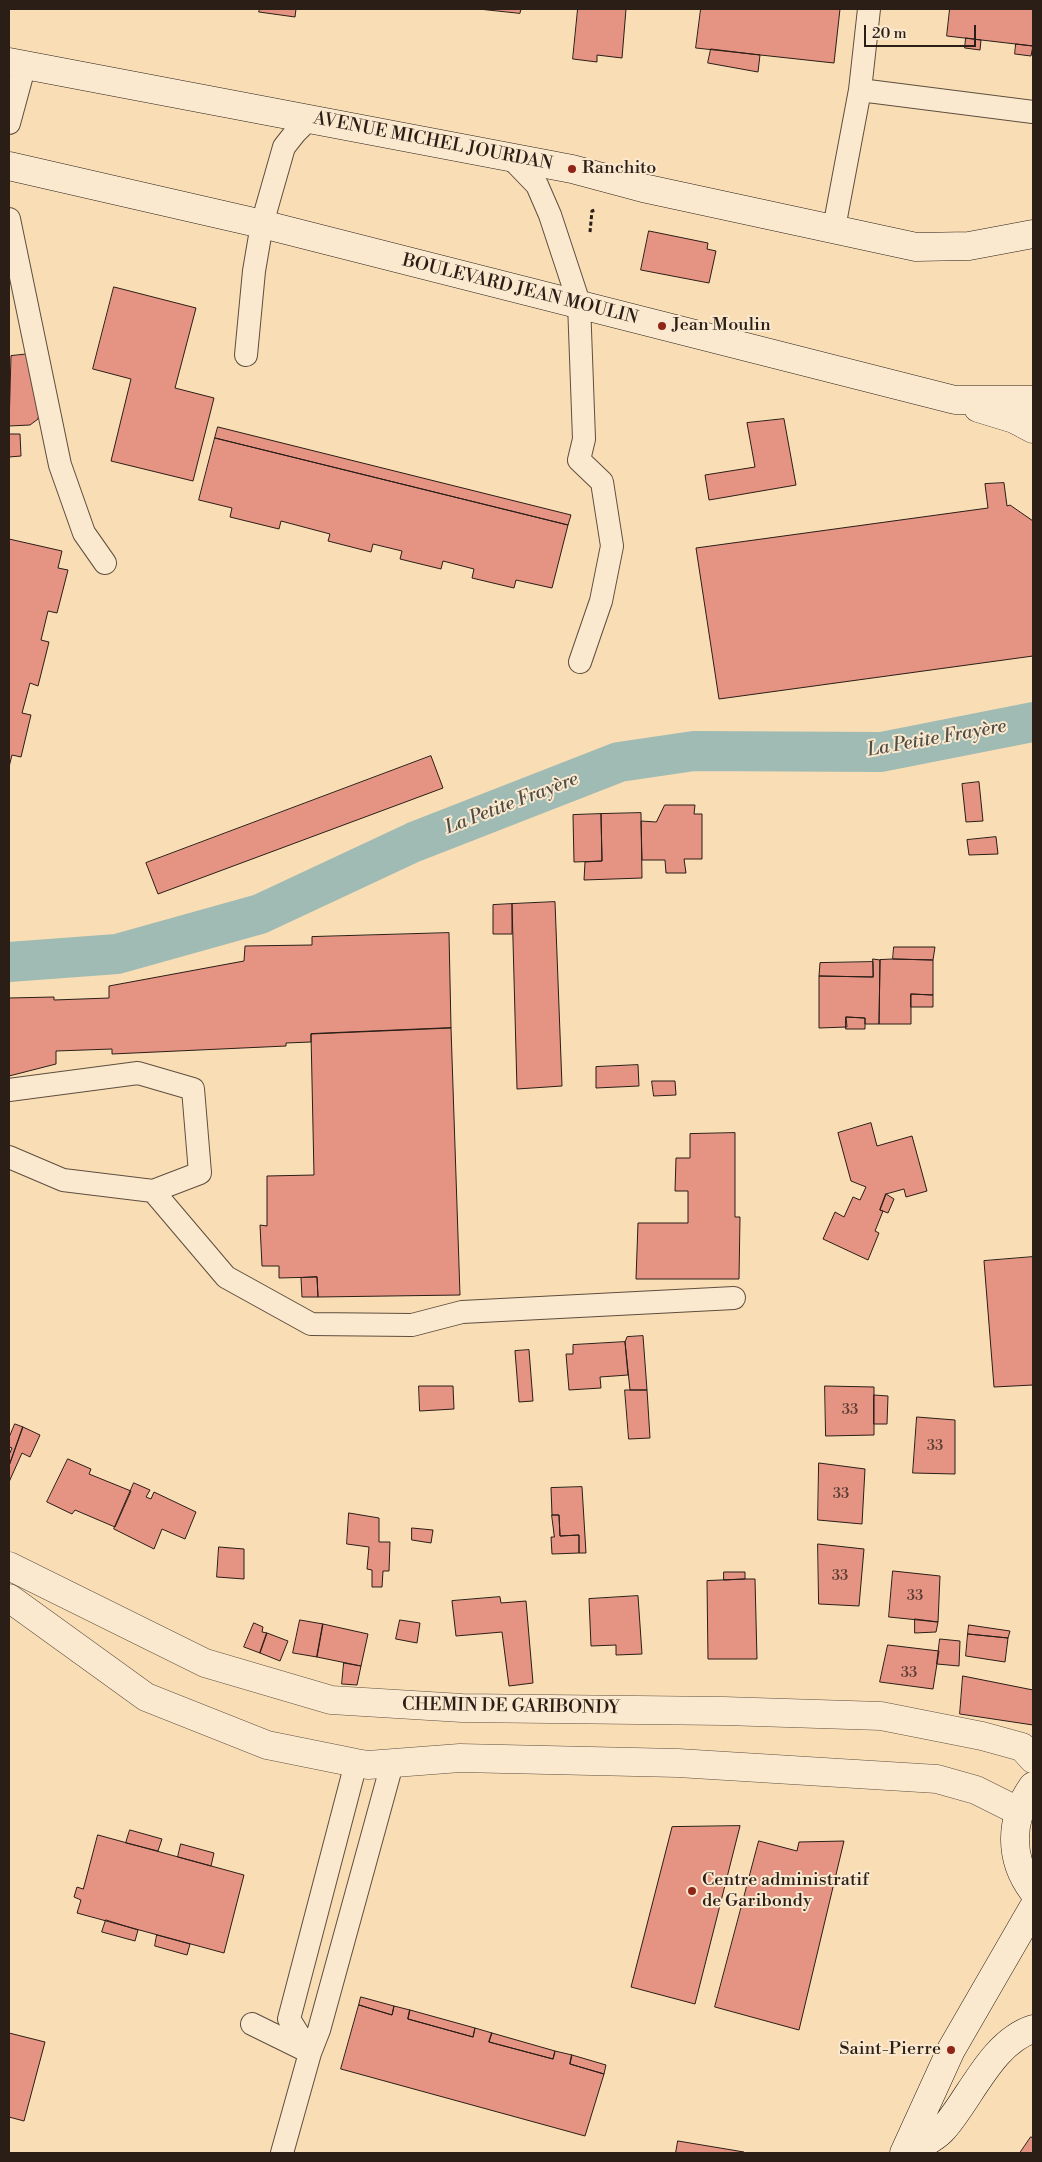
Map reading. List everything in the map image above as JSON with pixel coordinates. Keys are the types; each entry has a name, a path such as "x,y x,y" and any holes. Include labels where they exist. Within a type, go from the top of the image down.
{"street":[{"name":"AVENUE MICHEL JOURDAN","path":"17,63 572,169 619,182 916,246 969,246 1033,234"},
{"name":"BOULEVARD JEAN MOULIN","path":"9,166 262,224 854,376 955,400 1033,400"},
{"path":"955,400 1014,419 1033,429"},
{"name":"CHEMIN DE GARIBONDY","path":"9,1566 205,1663 330,1700 462,1708 724,1711 881,1716 982,1736 1022,1747 1033,1759"},
{"path":"9,1598 146,1697 267,1745 368,1765 460,1758 678,1763 936,1779 976,1790 1018,1811"},
{"path":"1033,1786 1018,1811 1014,1834 1016,1858 1025,1880 1033,1891"},
{"path":"904,2153 951,2050 1033,1908"},
{"path":"904,2153 943,2130 1002,2048 1020,2033 1033,2029"}],"lane":[{"path":"834,228 860,90 869,9"},
{"path":"9,123 17,63"},
{"path":"860,90 1033,112"},
{"path":"246,355 254,271 262,224 284,147 310,118"},
{"path":"511,158 537,185 550,215 579,304 584,439 578,460 602,482 612,546 601,600 580,662"},
{"path":"9,219 60,465 84,533 105,563"},
{"path":"9,1090 138,1073 193,1089 200,1173 153,1191 63,1180 9,1157"},
{"path":"153,1191 226,1277 311,1324 412,1325 462,1312 734,1298"},
{"path":"310,2053 289,2019 356,1763"},
{"path":"282,2153 310,2053 319,2030 392,1764"},
{"path":"252,2024 310,2053"}],"path":[{"path":"590,238 592,211 613,199 619,182"}],"building":[{"path":"260,9 296,9 295,17 259,12"},
{"path":"479,9 521,9 520,13"},
{"path":"578,9 626,9 622,58 597,55 597,62 573,59"},
{"path":"701,9 840,9 834,63 696,48"},
{"path":"950,9 1033,9 1033,46 947,36"},
{"path":"966,38 981,40 980,50 965,48"},
{"path":"1016,44 1033,46 1031,56 1015,54"},
{"path":"711,49 760,55 758,72 708,63"},
{"path":"649,231 708,243 707,249 716,251 709,283 641,270"},
{"path":"114,287 196,308 175,388 214,398 193,481 111,461 131,379 93,369"},
{"path":"30,354 39,414 38,419 30,425 9,426 11,356"},
{"path":"784,419 796,485 709,500 705,475 755,467 747,423"},
{"path":"218,427 571,515 568,525 215,438"},
{"path":"9,434 20,434 21,456 9,457"},
{"path":"215,438 568,525 552,588 516,580 514,588 472,578 474,569 443,561 441,569 400,559 402,551 373,544 371,552 328,541 330,534 281,521 279,529 230,517 232,508 199,500"},
{"path":"1004,483 1007,506 1010,505 1033,521 1033,656 719,699 696,548 988,508 985,484"},
{"path":"9,539 62,551 58,568 68,570 57,613 48,611 41,640 49,642 38,686 30,683 22,713 31,715 21,757 12,755 9,767"},
{"path":"431,756 443,788 158,894 146,863"},
{"path":"979,782 983,821 966,822 962,784"},
{"path":"665,805 695,805 694,814 702,814 702,859 684,859 686,873 666,873 665,860 642,860 641,821 656,822"},
{"path":"641,813 642,878 584,880 585,862 602,861 601,814"},
{"path":"601,814 602,861 574,862 573,815"},
{"path":"996,837 998,854 969,855 967,840"},
{"path":"555,902 562,1086 517,1089 512,904"},
{"path":"512,904 512,934 493,934 493,905"},
{"path":"449,933 451,1028 311,1034 311,1042 286,1043 286,1046 112,1054 112,1049 56,1051 56,1064 9,1076 9,998 54,997 54,1000 109,998 109,986 244,961 245,946 312,945 312,937"},
{"path":"894,947 935,947 933,960 893,959"},
{"path":"873,959 880,960 879,1024 865,1024 865,1018 846,1017 847,1027 819,1028 819,976 873,977"},
{"path":"880,960 933,960 933,995 911,994 911,1024 879,1024"},
{"path":"873,962 873,977 819,976 820,963"},
{"path":"911,994 933,995 933,1007 911,1007"},
{"path":"846,1017 865,1018 865,1029 846,1029"},
{"path":"451,1028 460,1295 318,1297 317,1277 279,1278 279,1266 262,1266 260,1225 267,1226 267,1176 314,1175 311,1034"},
{"path":"638,1065 639,1086 596,1088 596,1067"},
{"path":"652,1081 675,1081 676,1095 654,1096"},
{"path":"871,1123 877,1146 912,1136 927,1191 906,1197 904,1189 886,1194 880,1210 883,1211 875,1231 879,1233 868,1260 823,1239 835,1212 844,1217 853,1197 860,1200 866,1187 851,1181 838,1133"},
{"path":"735,1133 735,1217 740,1217 739,1279 636,1279 638,1223 688,1223 688,1191 675,1191 676,1158 690,1158 690,1134"},
{"path":"886,1194 894,1199 888,1213 880,1210"},
{"path":"1033,1257 1033,1385 994,1387 984,1261"},
{"path":"317,1277 318,1297 302,1297 301,1278"},
{"path":"643,1336 647,1390 630,1390 625,1342 627,1337"},
{"path":"625,1342 628,1375 600,1377 601,1388 569,1390 566,1354 573,1354 573,1345"},
{"path":"529,1350 533,1401 519,1402 515,1351"},
{"path":"419,1386 453,1386 454,1409 420,1411"},
{"path":"825,1386 874,1387 874,1435 826,1436"},
{"path":"625,1390 647,1390 650,1438 629,1439"},
{"path":"874,1395 888,1396 887,1424 874,1424"},
{"path":"917,1417 955,1420 955,1474 913,1473"},
{"path":"15,1424 23,1427 9,1466 9,1455 12,1448 9,1447 9,1438"},
{"path":"23,1427 40,1435 30,1457 22,1453 9,1482 9,1466"},
{"path":"68,1459 91,1469 89,1474 131,1491 115,1527 75,1510 72,1514 47,1502"},
{"path":"819,1463 865,1469 862,1524 818,1520"},
{"path":"134,1483 150,1490 146,1497 151,1499 154,1492 196,1512 185,1539 162,1529 154,1549 114,1529"},
{"path":"582,1487 586,1553 579,1553 579,1535 560,1536 559,1515 552,1515 551,1488"},
{"path":"349,1513 379,1518 379,1542 390,1542 389,1571 383,1571 382,1587 372,1587 372,1570 367,1569 369,1547 347,1544"},
{"path":"552,1515 559,1515 560,1536 579,1535 579,1553 552,1554 551,1537 554,1537"},
{"path":"412,1528 433,1530 431,1543 412,1540"},
{"path":"818,1544 864,1549 859,1606 819,1604"},
{"path":"219,1547 244,1549 244,1579 217,1577"},
{"path":"893,1571 940,1576 938,1622 889,1617"},
{"path":"724,1572 745,1572 745,1579 724,1580"},
{"path":"755,1579 757,1659 708,1659 707,1581"},
{"path":"638,1596 642,1654 616,1655 616,1645 591,1646 589,1599"},
{"path":"500,1597 501,1603 526,1601 533,1683 509,1686 502,1632 456,1636 452,1601"},
{"path":"915,1619 938,1622 936,1632 915,1633"},
{"path":"300,1620 323,1624 317,1657 293,1653"},
{"path":"400,1620 420,1623 417,1643 396,1639"},
{"path":"254,1623 263,1627 262,1632 267,1633 260,1653 244,1647"},
{"path":"323,1624 368,1634 361,1666 317,1657"},
{"path":"969,1625 1010,1631 1008,1638 968,1634"},
{"path":"267,1633 288,1641 280,1661 260,1653"},
{"path":"968,1634 1008,1638 1005,1662 966,1656"},
{"path":"940,1639 960,1641 959,1666 937,1664"},
{"path":"888,1645 939,1651 933,1689 880,1682"},
{"path":"344,1663 361,1666 357,1685 342,1684"},
{"path":"963,1676 1033,1690 1033,1725 960,1714"},
{"path":"740,1826 695,2004 631,1987 672,1827"},
{"path":"130,1830 162,1839 158,1851 126,1843"},
{"path":"98,1835 244,1875 224,1953 77,1913 81,1900 74,1897 77,1887 83,1889"},
{"path":"759,1841 797,1851 799,1842 844,1841 799,2030 715,2007"},
{"path":"181,1844 214,1853 211,1866 178,1857"},
{"path":"106,1920 138,1930 135,1941 102,1932"},
{"path":"157,1935 190,1944 187,1955 155,1946"},
{"path":"361,1997 394,2006 392,2015 359,2005"},
{"path":"359,2005 392,2015 394,2006 410,2010 408,2019 473,2037 475,2028 492,2033 489,2042 553,2059 555,2051 572,2055 570,2064 604,2074 585,2136 341,2069"},
{"path":"410,2010 475,2028 473,2037 408,2019"},
{"path":"9,2033 45,2042 24,2121 9,2117"},
{"path":"492,2033 555,2051 553,2059 489,2042"},
{"path":"572,2055 606,2065 604,2074 570,2064"},
{"path":"1031,2137 1033,2138 1033,2153 1020,2153"},
{"path":"678,2141 744,2152 744,2153 676,2153"}],"waterway":[{"name":"La Petite Frayère","path":"9,962 117,954 260,914 414,842 619,762 694,751 881,752 1033,722"}],"place":[{"name":"Ranchito","path":"572,169"},
{"name":"Jean Moulin","path":"662,326"},
{"name":"Centre administratif de Garibondy","path":"692,1891"},
{"name":"Saint-Pierre","path":"951,2050"}]}
